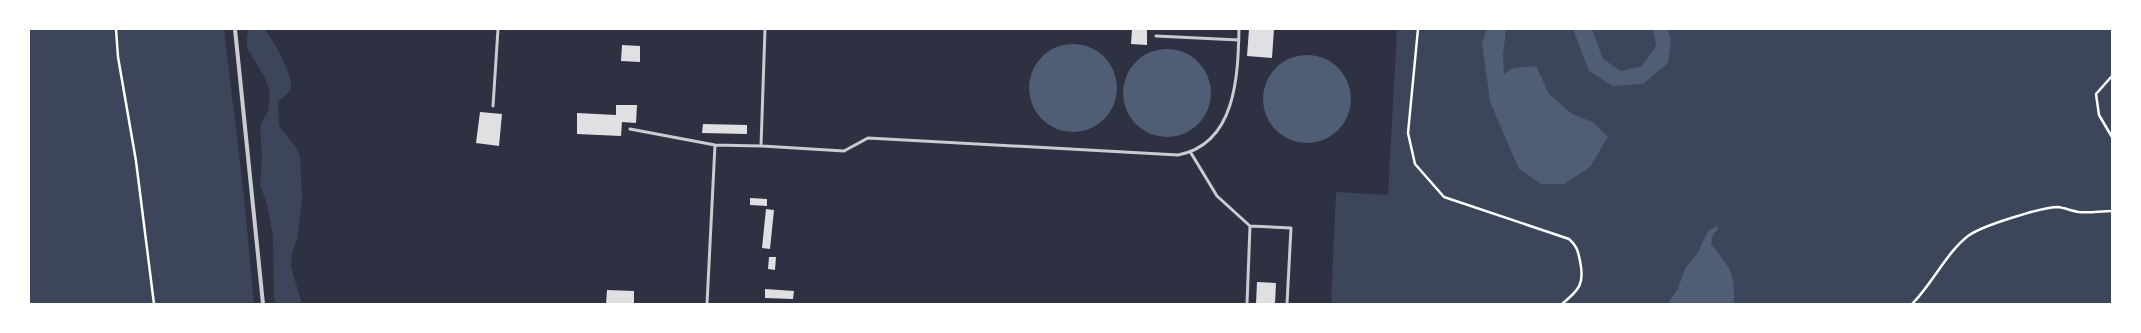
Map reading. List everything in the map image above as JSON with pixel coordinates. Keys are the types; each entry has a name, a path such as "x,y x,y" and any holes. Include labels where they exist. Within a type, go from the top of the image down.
{"street":[{"path":"235,29 263,304"}],"lane":[{"path":"493,106 498,29"},
{"path":"761,146 765,29"},
{"path":"630,129 715,145 761,146 844,152 868,138 1178,155 1191,153 1211,137 1228,113 1234,95 1239,29"},
{"path":"1156,36 1239,40"},
{"path":"707,304 715,145"},
{"path":"1191,153 1217,196 1250,226 1291,228 1287,304"},
{"path":"1247,304 1250,226"}],"path":[{"path":"116,29 118,57 136,161 154,304"},
{"path":"1418,29 1408,133 1415,164 1444,197 1569,239 1577,247 1583,276 1575,293 1562,304"},
{"path":"2112,76 2096,94 2099,115 2112,137"},
{"path":"1912,304 1924,292 1949,258 1968,236 2010,219 2048,208 2059,207 2081,212 2112,211"}],"shaded area":[{"path":"29,29 224,29 244,196 254,304 29,304"},
{"path":"249,29 264,29 268,33 282,57 291,83 290,90 278,102 279,126 295,146 300,156 302,200 297,240 292,253 291,267 302,304 276,304 274,297 273,237 267,204 260,185 262,158 260,129 261,123 268,111 270,92 265,78 247,48 247,36"},
{"path":"1397,29 2112,29 2112,304 1331,304 1336,192 1388,195"},
{"path":"1487,29 1506,29 1503,56 1504,74 1513,68 1536,66 1549,94 1572,114 1593,122 1608,137 1590,167 1564,184 1541,184 1519,169 1490,102 1482,42"},
{"path":"1573,29 1592,29 1603,59 1621,71 1642,66 1656,46 1653,29 1668,29 1671,42 1668,63 1643,84 1613,86 1589,71"},
{"path":"1073,44 1090,47 1104,57 1114,71 1117,88 1114,105 1104,119 1090,129 1073,132 1056,129 1042,119 1032,105 1029,88 1032,71 1042,57 1056,47"},
{"path":"1167,49 1184,53 1198,62 1207,76 1211,93 1207,110 1198,124 1184,133 1167,137 1150,133 1136,124 1127,110 1123,93 1127,76 1136,62 1150,53"},
{"path":"1307,55 1324,58 1338,68 1348,82 1351,99 1348,116 1338,130 1324,140 1307,143 1290,140 1276,130 1266,116 1263,99 1266,82 1276,68 1290,58"},
{"path":"1717,226 1719,228 1713,235 1711,244 1730,270 1733,283 1734,301 1732,304 1668,304 1678,288 1686,267 1697,254 1708,231"}],"building":[{"path":"1132,29 1147,29 1147,45 1131,44"},
{"path":"1249,29 1274,29 1272,58 1247,56"},
{"path":"622,45 640,46 640,62 621,61"},
{"path":"616,105 637,105 636,123 622,122 621,136 577,134 577,113 616,115"},
{"path":"480,112 502,114 499,146 476,143"},
{"path":"703,124 747,125 747,134 702,133"},
{"path":"750,198 767,199 767,206 750,205"},
{"path":"766,209 774,210 770,249 762,248"},
{"path":"769,257 776,257 775,270 768,269"},
{"path":"1257,282 1276,283 1275,304 1256,304"},
{"path":"765,289 794,291 793,299 765,298"},
{"path":"607,290 634,291 634,304 606,304"}]}
